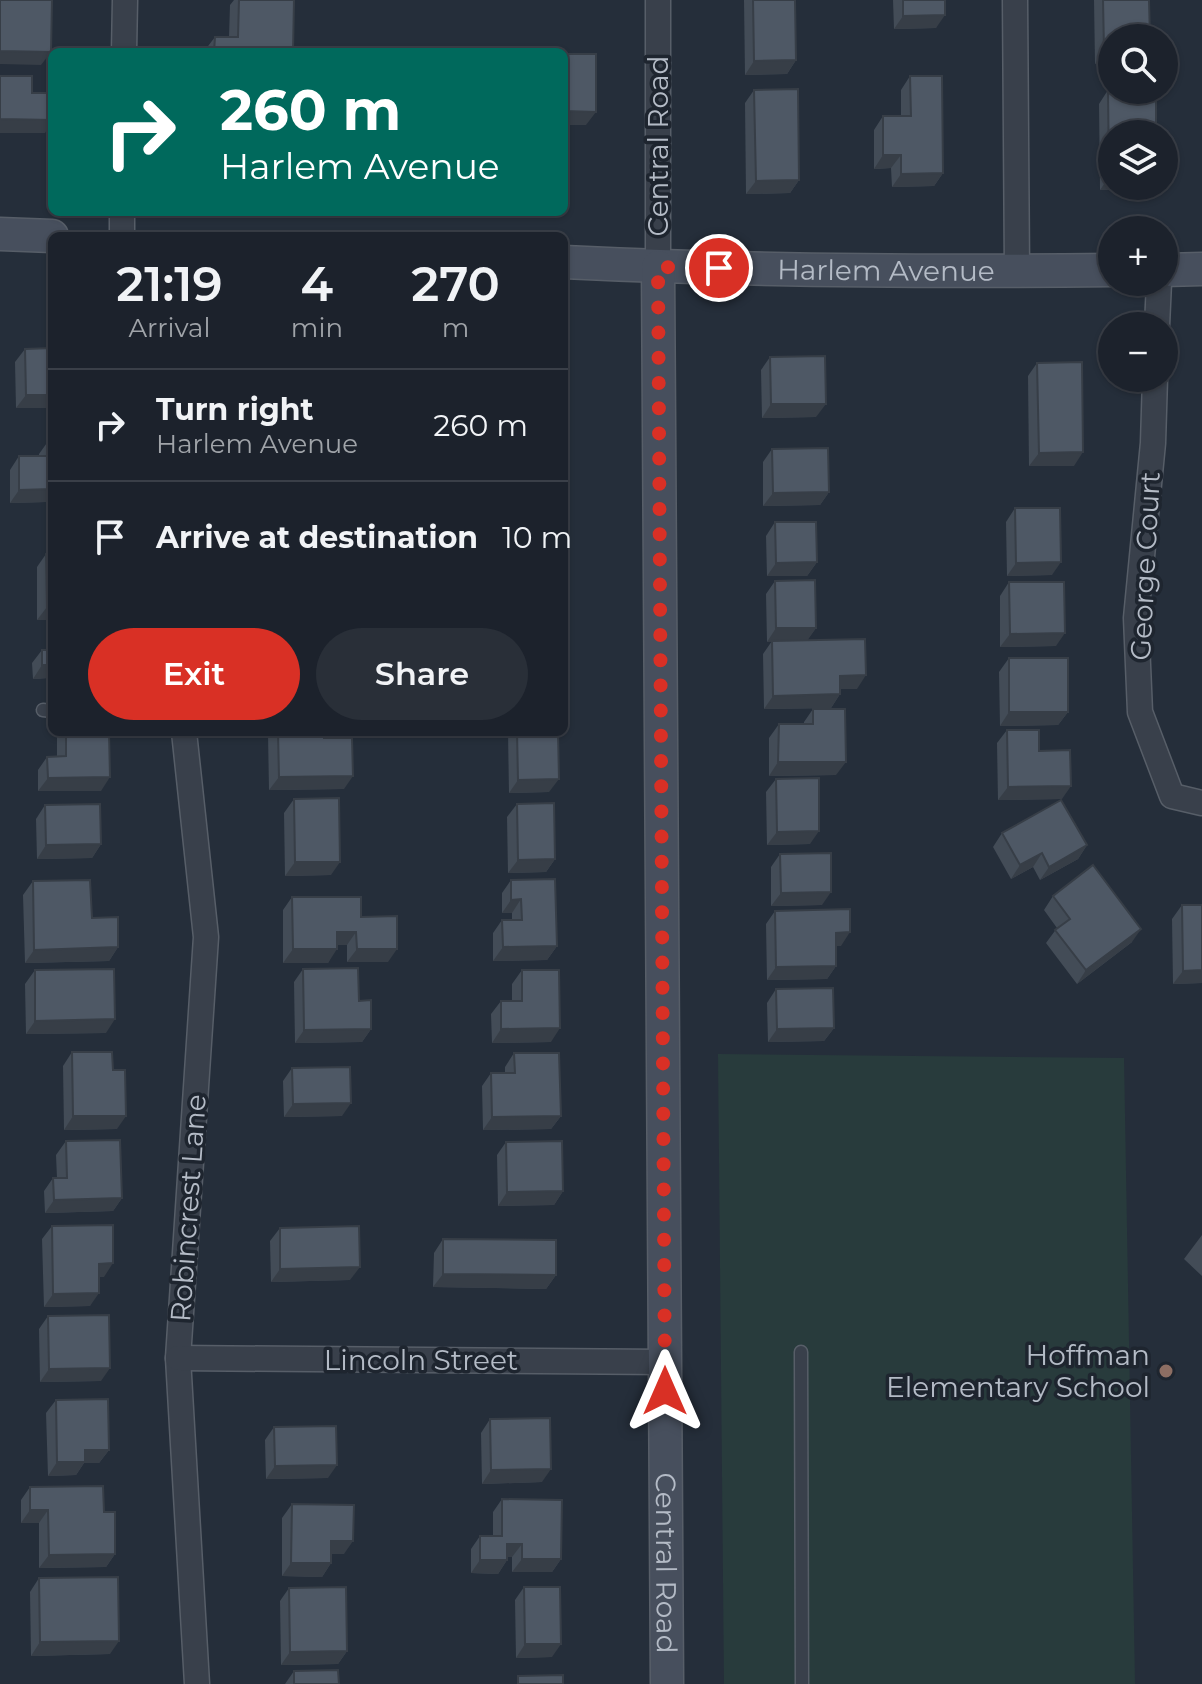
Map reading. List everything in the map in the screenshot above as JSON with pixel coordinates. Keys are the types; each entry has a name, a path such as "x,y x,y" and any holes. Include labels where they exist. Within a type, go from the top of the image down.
{"main road":[{"path":"0,234 48,236"},
{"name":"Harlem Avenue","path":"568,262 658,267 1098,270"},
{"name":"Central Road","path":"658,267 667,1684"},
{"path":"1178,270 1202,269"}],"street":[{"path":"124,48 125,0"},
{"name":"Central Road","path":"658,0 658,267"},
{"path":"1015,0 1017,271"},
{"name":"George Court","path":"1155,392 1153,443 1136,618 1140,712 1172,796 1202,803"},
{"name":"Robincrest Lane","path":"184,736 206,937 178,1358 197,1684"},
{"name":"Lincoln Street","path":"178,1358 665,1362"}],"lane":[{"path":"801,1352 802,1684"}],"shaded area":[{"path":"718,1054 1124,1058 1135,1684 724,1684"}],"building":[{"path":"0,0 52,0 51,48 48,48 48,52 0,51"},
{"path":"239,0 294,0 293,48 214,48 215,37 238,37"},
{"path":"753,0 795,0 796,60 754,61"},
{"path":"903,0 945,0 945,15 903,16"},
{"path":"1103,0 1149,0 1150,24 1103,24"},
{"path":"568,54 596,54 596,112 568,111"},
{"path":"0,76 32,76 32,93 48,93 48,120 0,119"},
{"path":"910,76 942,76 943,173 901,174 901,155 883,155 883,116 911,116"},
{"path":"798,89 799,180 756,181 754,90"},
{"path":"1108,104 1156,104 1156,120 1108,120"},
{"path":"48,348 48,395 26,395 25,349"},
{"path":"825,356 826,404 771,404 770,357"},
{"path":"1082,362 1083,452 1039,453 1037,363"},
{"path":"828,448 829,492 773,493 772,449"},
{"path":"19,456 48,456 48,489 19,490"},
{"path":"1015,508 1060,508 1061,562 1016,563"},
{"path":"775,522 816,522 817,562 776,563"},
{"path":"48,554 48,607 47,607"},
{"path":"815,580 816,628 776,628 775,581"},
{"path":"1009,582 1064,582 1065,633 1010,634"},
{"path":"865,639 866,675 840,676 840,694 773,696 772,641"},
{"path":"42,650 48,650 48,665 42,665"},
{"path":"1009,658 1068,658 1068,712 1009,712"},
{"path":"813,709 845,709 846,762 778,762 779,724 813,724"},
{"path":"1007,730 1039,730 1039,751 1070,750 1071,786 1008,787"},
{"path":"66,736 109,736 110,777 48,778 47,757 66,756"},
{"path":"278,736 352,738 353,776 279,777"},
{"path":"517,736 558,736 559,779 518,780"},
{"path":"819,778 819,831 777,832 776,779"},
{"path":"339,798 340,862 295,862 294,799"},
{"path":"1061,800 1087,845 1049,867 1042,853 1020,865 1002,833"},
{"path":"554,803 555,859 518,860 517,804"},
{"path":"100,804 101,844 46,845 45,805"},
{"path":"831,853 831,892 781,893 780,854"},
{"path":"1093,865 1141,929 1086,970 1055,930 1070,919 1053,896"},
{"path":"555,879 557,946 503,947 502,920 522,920 521,899 511,900 511,880"},
{"path":"90,880 92,918 118,917 118,947 34,950 33,881"},
{"path":"292,897 361,897 361,917 397,916 397,949 357,949 356,932 337,932 337,949 293,949"},
{"path":"1182,905 1202,905 1202,970 1183,971"},
{"path":"850,909 850,932 836,933 836,966 776,967 775,911"},
{"path":"358,968 359,1001 371,1000 371,1029 304,1030 303,969"},
{"path":"114,969 115,1019 35,1021 35,970"},
{"path":"522,970 559,970 560,1028 501,1029 501,1001 522,1001"},
{"path":"833,988 834,1028 777,1029 776,989"},
{"path":"72,1052 112,1052 113,1070 125,1070 126,1116 73,1116"},
{"path":"514,1053 559,1053 561,1116 492,1117 491,1073 515,1073"},
{"path":"350,1067 351,1103 293,1104 292,1068"},
{"path":"120,1140 122,1198 54,1200 53,1178 67,1178 66,1141"},
{"path":"562,1141 563,1191 507,1192 506,1142"},
{"path":"113,1225 113,1263 99,1264 99,1293 53,1294 52,1226"},
{"path":"359,1226 360,1267 280,1269 280,1228"},
{"path":"443,1239 556,1240 556,1275 443,1274"},
{"path":"109,1315 110,1368 49,1369 48,1316"},
{"path":"108,1399 109,1450 85,1450 85,1462 57,1462 56,1400"},
{"path":"550,1418 551,1469 491,1470 490,1419"},
{"path":"336,1426 337,1465 275,1466 274,1427"},
{"path":"103,1486 104,1512 115,1512 115,1554 49,1555 48,1510 30,1510 30,1487"},
{"path":"502,1499 562,1500 561,1559 522,1559 522,1544 507,1544 507,1560 480,1560 480,1536 502,1536"},
{"path":"292,1504 354,1505 353,1541 331,1541 331,1563 291,1563"},
{"path":"118,1577 119,1641 40,1642 39,1578"},
{"path":"346,1587 347,1651 290,1652 289,1588"},
{"path":"524,1587 560,1587 561,1644 525,1644"},
{"path":"338,1670 339,1684 294,1684 294,1671"},
{"path":"563,1675 563,1684 518,1684 518,1676"}],"place":[{"name":"Hoffman Elementary School","path":"1166,1371"}],"route":[{"path":"665,1391 658,267 719,268"}]}
